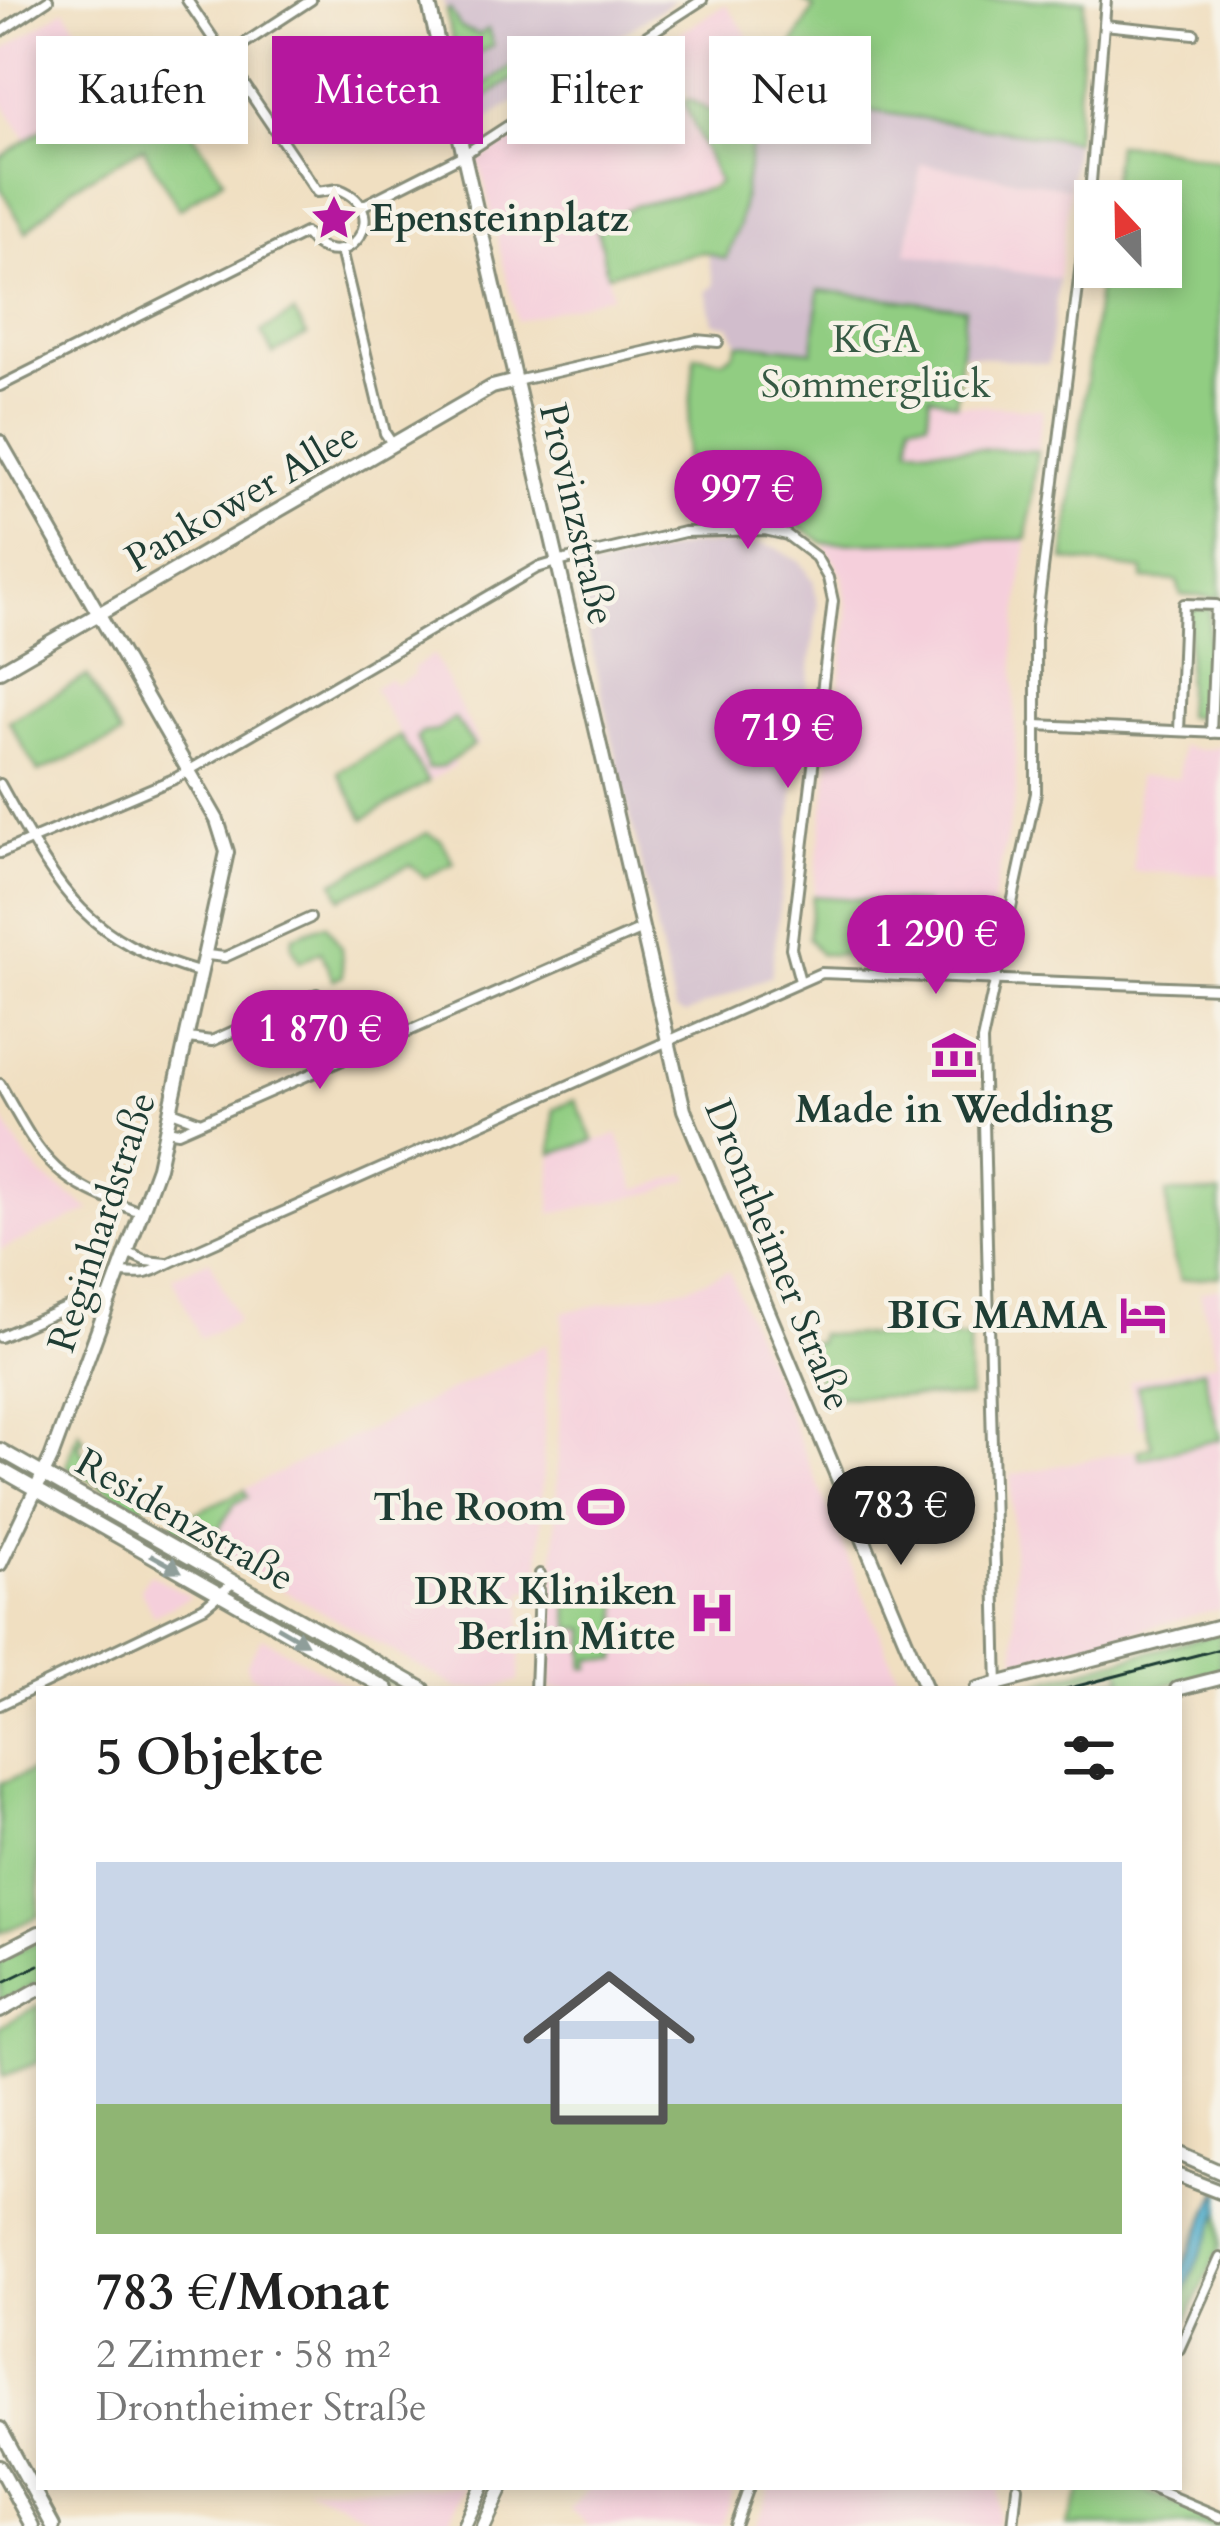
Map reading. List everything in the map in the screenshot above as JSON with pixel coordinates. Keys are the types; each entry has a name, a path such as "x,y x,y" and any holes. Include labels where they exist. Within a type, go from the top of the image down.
{"main road":[{"name":"Provinzstraße","path":"428,0 668,1040"},
{"name":"Pankower Allee","path":"0,670 492,387 515,381"},
{"name":"Reginhardstraße","path":"0,442 217,820 227,853 172,1111 143,1214 45,1474 1,1558"},
{"name":"Drontheimer Straße","path":"668,1040 689,1125 925,1686"},
{"name":"Residenzstraße","path":"0,1450 418,1686"},
{"name":"Residenzstraße","path":"0,1469 382,1686"},
{"path":"998,1686 1220,1625"},
{"path":"1182,1688 1220,1678"},
{"path":"0,1952 36,1934"},
{"path":"0,2011 36,1991"},
{"path":"1182,2155 1220,2172"},
{"path":"1182,2177 1217,2191"},
{"path":"0,2429 5,2449 53,2526"},
{"path":"0,2467 32,2526"},
{"path":"464,2526 481,2490"},
{"path":"484,2526 501,2490"}],"street":[{"path":"0,32 48,0"},
{"path":"187,0 211,36"},
{"path":"248,41 310,0"},
{"path":"362,206 463,155 702,0"},
{"path":"998,1686 982,1041 1036,793 1036,626 1091,182 1106,0"},
{"path":"1104,26 1194,34"},
{"path":"0,386 304,233 318,247 341,250 353,244 362,232 362,206 339,188 317,192 248,90"},
{"path":"341,250 385,433 393,446"},
{"path":"515,381 696,340 718,342"},
{"path":"0,853 176,778 517,579 557,562 684,532 765,530 798,541 823,566 833,608 790,948 800,981"},
{"path":"1035,725 1216,733 1218,605 1184,604 1179,731"},
{"path":"0,784 62,890 108,935 142,954 203,974"},
{"path":"207,956 226,957 310,917"},
{"path":"167,1130 178,1132 642,929"},
{"path":"122,1273 151,1275 800,981 841,970 1220,988"},
{"path":"188,1038 212,1041 317,994"},
{"path":"0,1084 34,1145 56,1170 79,1188 143,1214"},
{"path":"172,1111 200,1122"},
{"path":"129,1253 168,1264"},
{"path":"0,1337 93,1296 112,1300"},
{"path":"40,1686 204,1607 234,1582"},
{"path":"535,1686 539,1582"},
{"path":"0,1705 36,1688"},
{"path":"1182,2342 1220,2258"},
{"path":"735,2526 748,2490"},
{"path":"1013,2526 1017,2490"},
{"path":"1156,2490 1220,2517"}],"shaded area":[{"path":"443,0 675,0 619,36 507,36 507,107 483,122 483,36 451,36"},
{"path":"726,4 748,36 709,36 709,112 690,102 685,92 685,36 675,36"},
{"path":"65,9 83,36 36,36 36,132 26,139 0,99 0,52"},
{"path":"685,106 719,182 598,227 612,295 517,321 479,161 507,143 685,144"},
{"path":"871,111 1075,141 1070,188 921,164 906,253 1059,279 1048,364 960,354 964,307 820,290 814,351 738,343 730,325 713,322 706,291 715,285 707,253 726,258 739,225 752,144 871,144"},
{"path":"921,164 1070,188 1059,279 906,254"},
{"path":"930,394 956,404 1043,409 1037,451 910,448 911,420"},
{"path":"1027,539 1014,645 1016,794 987,929 945,927 925,912 924,904 813,896 848,616 843,576 823,543"},
{"path":"690,545 778,548 801,563 813,580 818,605 771,976 685,1014 675,1010 574,572"},
{"path":"434,655 479,744 428,782 373,688 390,678 395,685"},
{"path":"1181,746 1220,747 1220,875 1133,871 1138,776 1179,778"},
{"path":"0,1113 41,1175 91,1210 0,1250"},
{"path":"618,1134 636,1190 688,1174 690,1179 657,1192 551,1214 552,1154"},
{"path":"210,1260 238,1321 200,1338 172,1277"},
{"path":"729,1271 902,1686 550,1686 563,1312 688,1287"},
{"path":"1220,1288 1220,1609 1016,1662 1011,1475 1151,1447 1147,1426 1139,1427 1129,1381 1217,1362 1200,1292"},
{"path":"547,1344 539,1590 523,1591 519,1681 454,1686 169,1525"},
{"path":"150,1574 190,1597 153,1615 140,1589"},
{"path":"262,1637 348,1686 273,1686 249,1674 246,1665"},
{"path":"312,2490 463,2490 447,2526 390,2526"},
{"path":"587,2490 733,2490 721,2526 589,2526 570,2509"},
{"path":"769,2490 999,2490 996,2526 756,2526"}],"green space":[{"path":"802,0 1085,0 1075,141 871,111 871,36 798,36 814,8"},
{"path":"450,9 460,27 479,35 488,29 493,45 483,51 483,36 452,36 446,11"},
{"path":"507,69 507,83 483,100 483,87"},
{"path":"689,99 709,110 709,144 752,144 739,225 726,259 703,252 607,274 597,227 634,206 719,183 685,101"},
{"path":"36,134 36,144 200,144 224,179 179,209 143,147 73,187 26,232 0,187 0,158"},
{"path":"1116,144 1220,161 1220,598 1181,595 1177,581 1143,579 1143,570 1064,560 1098,288 1182,288 1182,180 1112,180"},
{"name":"KGA Sommerglück","path":"819,290 965,308 956,404 930,395 928,421 911,421 910,447 1037,451 1027,539 823,543 791,523 755,514 679,518 695,355 724,360 738,343 813,351"},
{"path":"294,313 307,335 273,354 261,332"},
{"path":"1190,608 1210,609 1205,717 1185,716"},
{"path":"87,676 121,736 38,772 9,721"},
{"path":"454,718 474,745 442,767 428,769 417,738"},
{"path":"400,736 428,782 364,819 338,772"},
{"path":"427,833 441,840 454,863 425,877 410,865 341,898 334,882"},
{"path":"813,896 925,904 925,912 945,926 987,929 980,961 820,954 808,938"},
{"path":"326,924 341,947 343,976 333,980 321,951 300,962 292,946 293,936"},
{"path":"575,1100 594,1141 552,1154 554,1109"},
{"path":"1166,1193 1220,1193 1220,1276 1180,1280"},
{"path":"819,1334 969,1338 970,1397 825,1396 802,1342 818,1343"},
{"path":"1203,1369 1220,1439 1140,1459 1138,1451 1152,1446 1137,1386"},
{"path":"79,1431 84,1440 78,1444 99,1485 116,1478 121,1488 133,1482 147,1513 66,1466"},
{"path":"245,1490 248,1497 235,1503 210,1543 231,1556 169,1525"},
{"path":"619,1594 617,1660 591,1659 590,1668 584,1668 586,1629 571,1628 567,1607"},
{"path":"250,1597 407,1686 393,1686 245,1602"},
{"path":"1220,1632 1220,1671 1162,1686 1125,1686 1123,1678 1083,1686 1122,1676 1120,1668 1050,1686 1027,1686"},
{"path":"36,1770 36,1917 0,1933 0,1783"},
{"path":"36,1942 36,1984 0,2003 0,1960"},
{"path":"36,2007 36,2063 3,2076 0,2027"},
{"path":"1210,2207 1220,2210 1220,2247 1182,2330 1182,2268"},
{"path":"1082,2490 1142,2490 1220,2522 1220,2526 1066,2526"}],"water":[{"path":"1220,2187 1220,2211 1182,2295 1182,2269"}],"tram line":[{"path":"1078,1686 1220,1649"},
{"path":"0,1984 36,1966"}],"place":[{"name":"Epensteinplatz","path":"334,218"},
{"name":"Made in Wedding","path":"954,1055"},
{"name":"BIG MAMA","path":"1143,1315"},
{"name":"The Room","path":"601,1507"},
{"name":"DRK Kliniken Berlin Mitte","path":"712,1613"}]}
